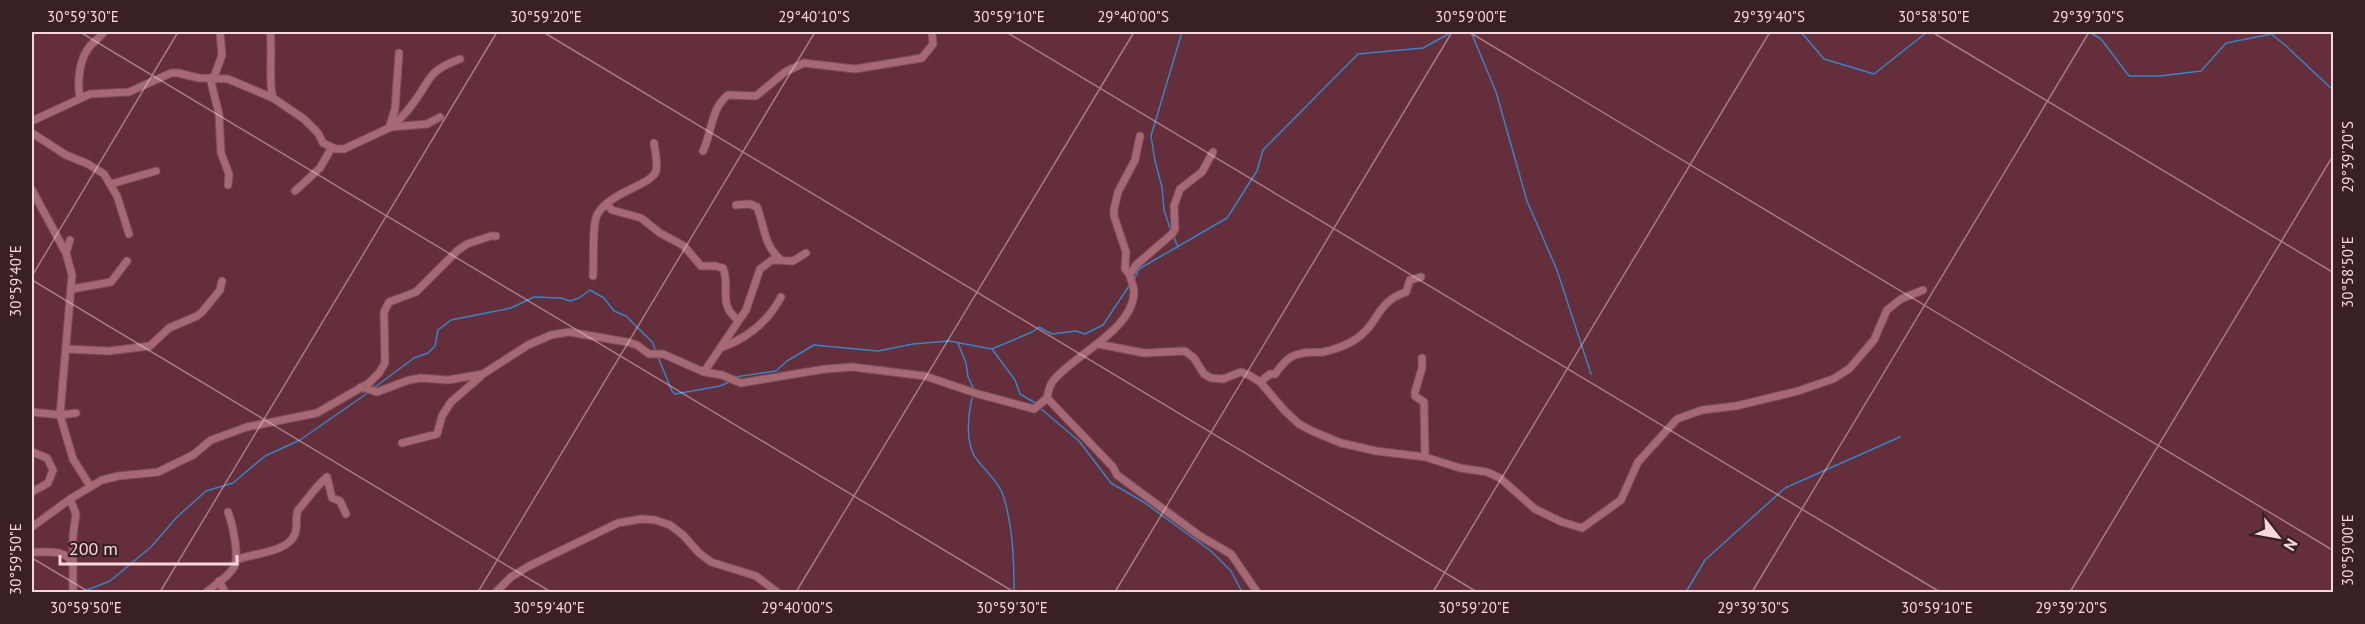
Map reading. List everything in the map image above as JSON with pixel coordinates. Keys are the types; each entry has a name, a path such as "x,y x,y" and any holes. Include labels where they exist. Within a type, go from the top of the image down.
{"street":[{"path":"80,98 78,82 84,59 90,46 104,32"},
{"path":"220,32 222,55 212,78 219,114 221,153 228,174 228,185"},
{"path":"270,32 273,98"},
{"path":"703,151 711,134 716,109 728,95 758,96 785,72 806,63 855,69 922,58 933,44 932,32"},
{"path":"390,127 395,109 399,52"},
{"path":"32,121 90,94 129,92 171,73 228,79 273,98 304,119 318,133 323,143 344,149 390,127 413,105 435,70 460,59"},
{"path":"390,127 427,124 440,117"},
{"path":"32,133 66,155 104,174 117,196 129,234"},
{"path":"402,443 438,434 442,416 451,402 464,389 528,345 563,332 627,342 637,345 649,354 663,354 704,372 733,380 747,382 843,366 925,376 1016,405 1038,406 1047,398 1054,380 1098,344 1124,318 1134,296 1131,281 1125,269 1126,252 1114,216 1114,208 1118,192 1135,160 1140,136"},
{"path":"593,276 596,216 621,193 642,185 652,178 656,169 654,143"},
{"path":"295,191 320,168 332,147"},
{"path":"1131,281 1136,265 1172,234 1175,229 1174,206 1180,189 1202,172 1213,152"},
{"path":"111,184 156,171"},
{"path":"32,190 34,199 66,253 72,274 60,415 73,459 90,486"},
{"path":"607,204 612,210 641,218 689,250 701,266 723,268 725,299 733,316 738,320"},
{"path":"736,206 750,204 757,207 764,234 775,255 780,259"},
{"path":"32,526 90,486 119,476 158,472 178,463 220,436 247,427 317,413 364,388 376,377 385,363 384,312 389,302 416,292 467,244 496,236"},
{"path":"66,253 70,240"},
{"path":"704,372 750,300 760,269 772,260 793,261 806,253"},
{"path":"72,289 111,282 127,261"},
{"path":"1260,382 1270,374 1275,374 1293,356 1312,351 1327,351 1360,337 1371,326 1385,303 1406,292 1410,280 1421,277"},
{"path":"66,349 108,351 150,346 169,328 202,312 220,291 222,281"},
{"path":"1098,344 1144,353 1185,351 1194,358 1201,371 1207,376 1223,379 1241,372 1260,382 1285,411 1299,424 1312,431 1341,443 1376,451 1425,457 1493,475 1535,509 1562,522 1582,528 1621,500 1638,462 1677,419 1702,410 1736,406 1798,391 1833,379 1849,369 1871,344 1877,336 1887,310 1901,299 1923,290"},
{"path":"722,347 741,339 760,326 774,311 781,297"},
{"path":"1422,358 1422,368 1415,396 1424,402 1425,457"},
{"path":"364,388 377,392 409,380 421,378 448,380 483,374"},
{"path":"1047,398 1113,467 1117,475 1200,536 1231,554 1257,592"},
{"path":"32,412 60,415 76,413"},
{"path":"32,452 48,458 52,470 48,483 32,492"},
{"path":"236,560 252,554 271,552 290,541 295,532 298,510 305,504 312,489 327,477 332,498 340,501 346,514"},
{"path":"69,499 76,514 72,536 74,592"},
{"path":"207,592 234,568 236,560 228,512"},
{"path":"496,592 516,573 561,550 618,523 646,519 670,525 683,534 699,553 711,562 753,574 777,592"},
{"path":"32,552 64,554 70,558 72,566"},
{"path":"219,581 225,592"}],"waterway":[{"path":"1171,231 1164,210 1162,187 1151,136 1182,32"},
{"path":"1134,280 1139,269 1227,218 1257,171 1263,150 1358,54 1423,48 1452,32"},
{"path":"1471,32 1496,92 1527,201 1557,270 1591,374"},
{"path":"1801,32 1824,59 1874,74 1927,32"},
{"path":"2089,32 2101,39 2129,76 2160,76 2201,71 2226,43 2282,32"},
{"path":"2270,33 2334,91"},
{"path":"1174,237 1178,248"},
{"path":"735,377 776,371 787,361 814,345 878,351 913,344 949,341 992,349 1039,327 1052,334 1076,331 1085,334 1103,325 1129,286"},
{"path":"375,387 414,358 428,353 435,346 438,330 451,320 511,308 534,297 561,298 570,301 590,290 604,298 614,311 626,316 653,343 656,352"},
{"path":"958,343 974,389"},
{"path":"992,349 1015,380 1020,394 1037,404"},
{"path":"658,357 675,394 720,386 729,382"},
{"path":"82,592 110,581 151,547 176,518 206,491 233,483 265,456 300,440 369,392"},
{"path":"972,398 968,422 969,439 978,461 1003,495 1011,531 1014,592"},
{"path":"1040,408 1079,441 1111,483 1145,503 1211,551 1231,571 1242,592"},
{"path":"1686,592 1705,560 1785,488 1900,437"}]}
